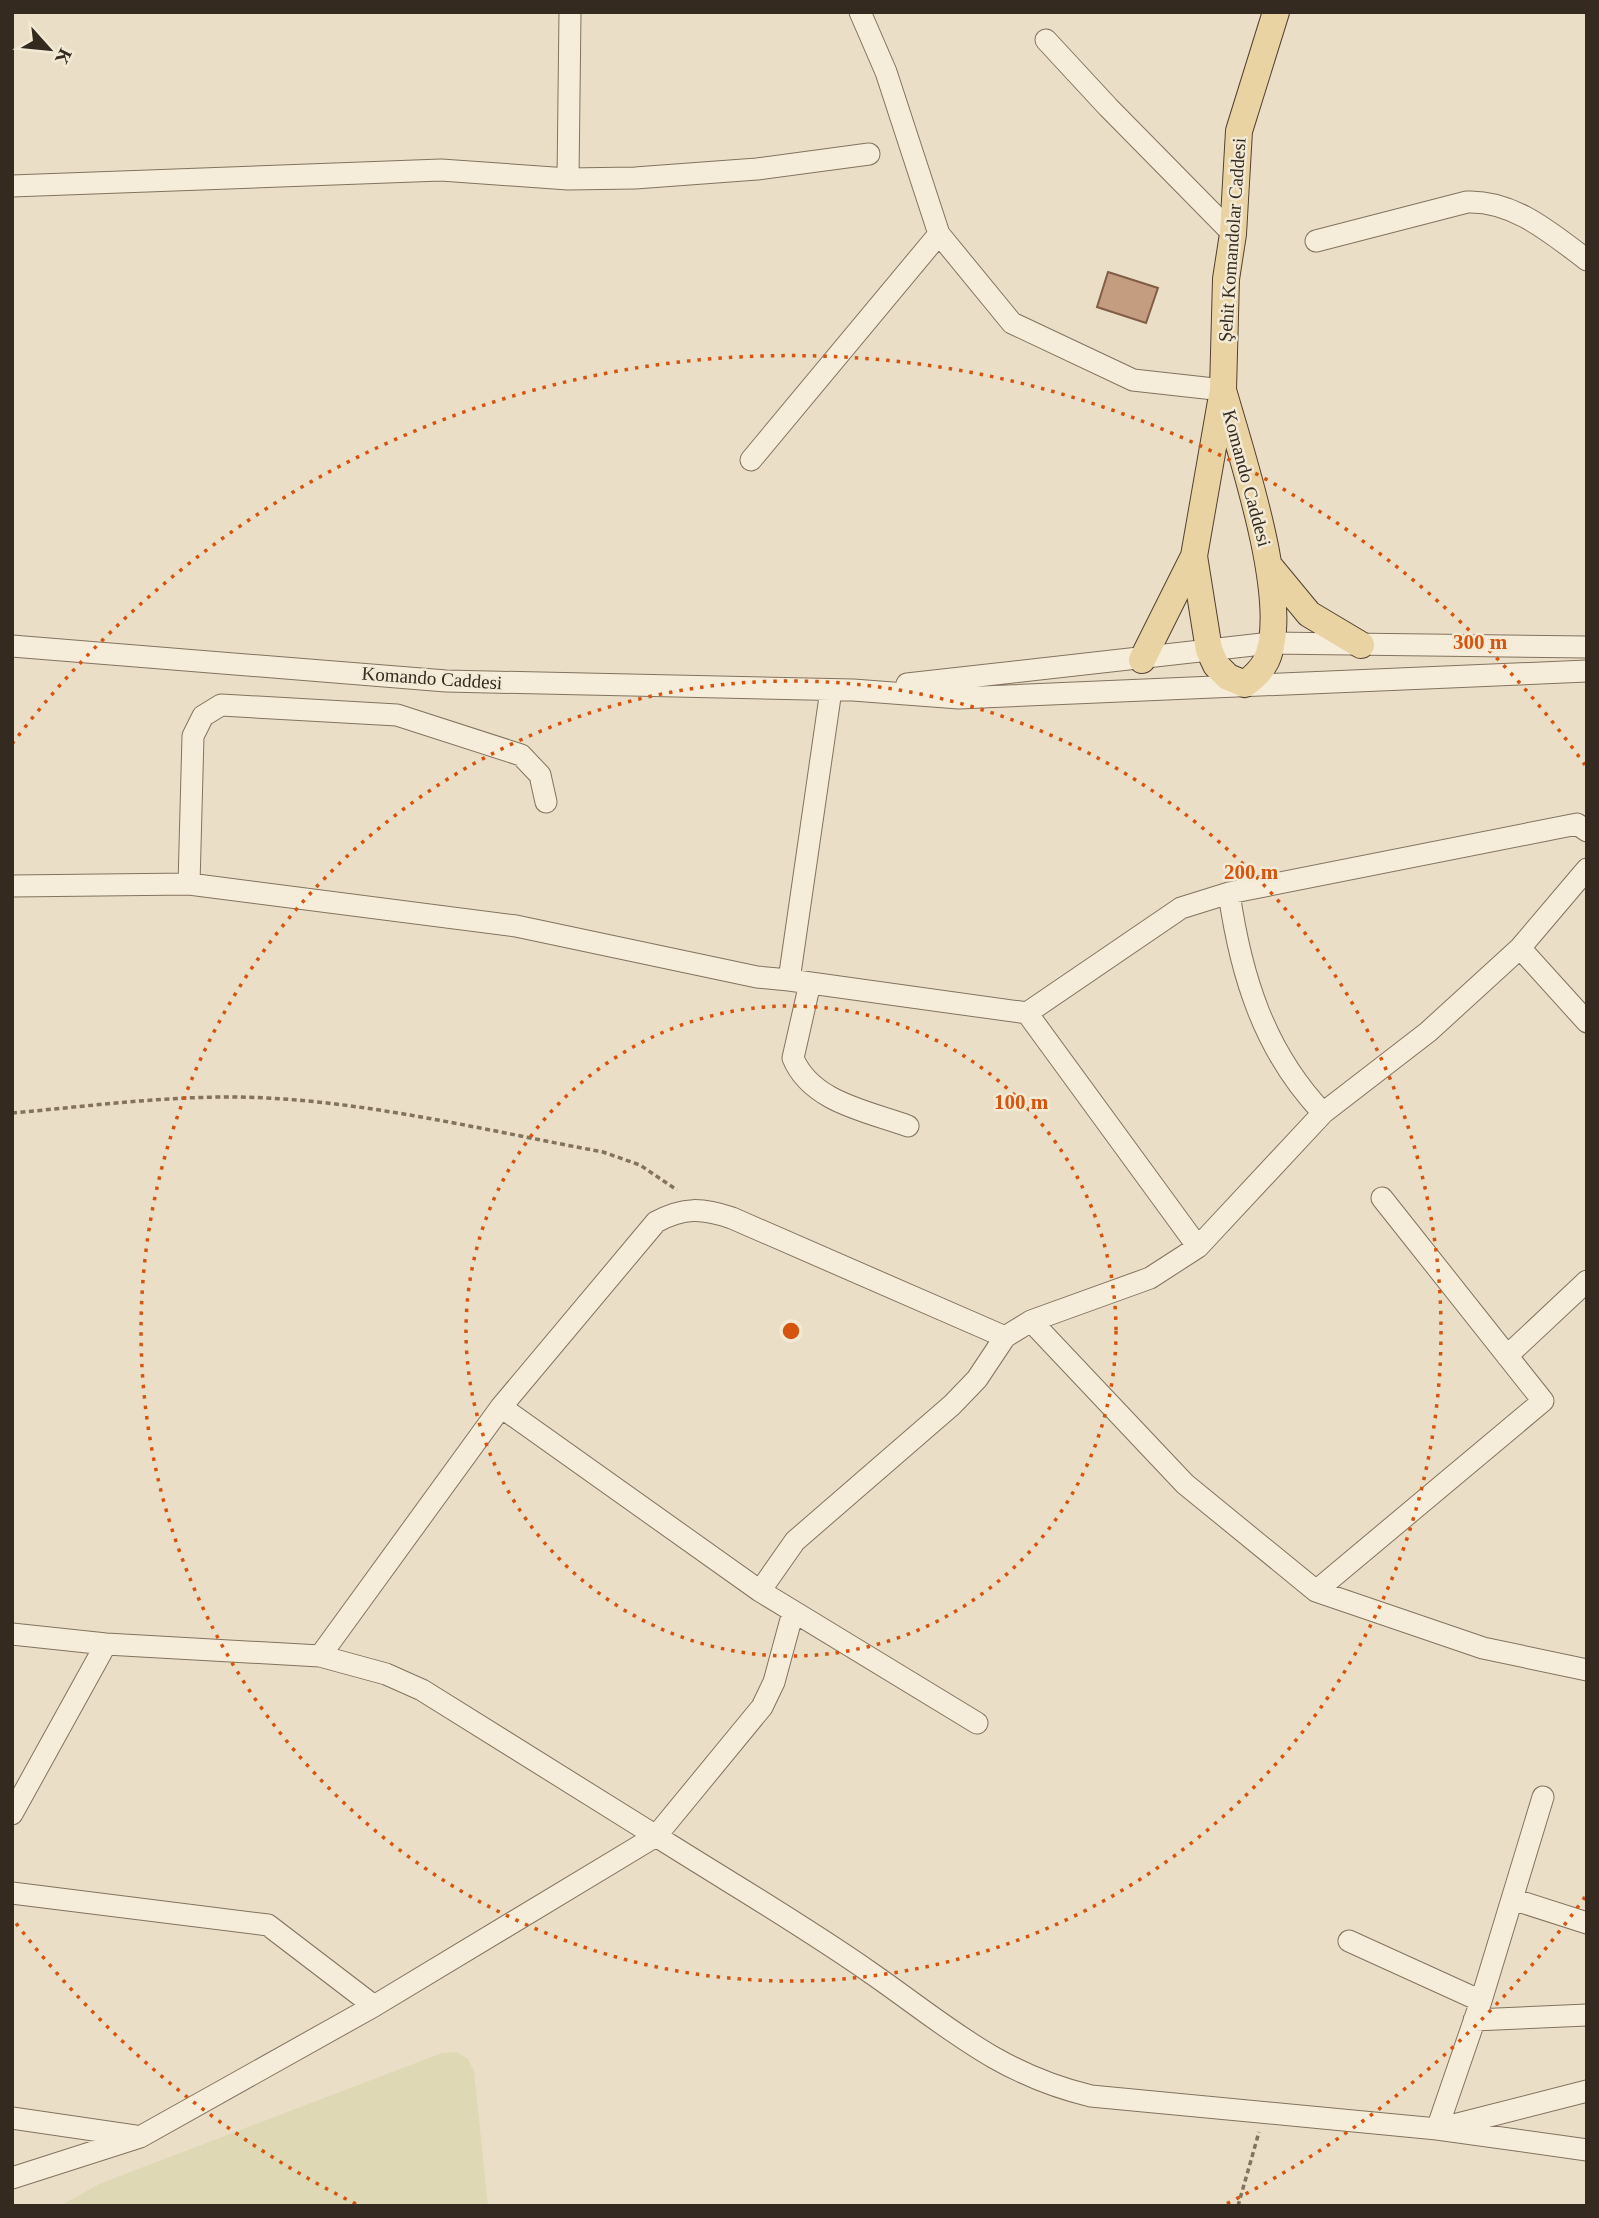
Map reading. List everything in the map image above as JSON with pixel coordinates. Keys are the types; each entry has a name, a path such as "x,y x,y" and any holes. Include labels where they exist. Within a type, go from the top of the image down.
{"main road":[{"name":"Şehit Komandolar Caddesi","path":"1223,390 1226,279 1233,234 1240,131 1276,12"},
{"name":"Komando Caddesi","path":"1223,390 1271,568 1271,643 1259,673 1245,684 1228,677 1216,665 1209,650 1194,556 1223,390"},
{"path":"1142,660 1194,556"},
{"path":"1271,568 1309,614 1361,645"}],"street":[{"path":"568,179 570,12"},
{"path":"860,12 886,72 939,234 1012,323 1133,380 1223,390"},
{"path":"1046,40 1233,234"},
{"path":"12,186 441,170 568,179 700,174 869,154"},
{"path":"1316,241 1467,202 1487,201 1506,207 1587,260"},
{"path":"751,460 939,234"},
{"path":"853,690 1142,660 1271,643 1587,648"},
{"name":"Komando Caddesi","path":"12,646 446,681 853,690"},
{"path":"853,690 960,698 1587,671"},
{"path":"831,690 793,1058 804,1080 822,1094 908,1126"},
{"path":"189,884 193,736 202,716 221,705 397,715 521,755 540,775 546,802"},
{"path":"12,886 189,884 516,926 757,977 1027,1013 1181,908 1229,893 1577,824 1587,831"},
{"path":"760,1591 795,1541 952,1405 977,1379 1005,1337 1031,1321 1150,1278 1198,1247 1322,1113 1428,1032 1520,948 1587,869"},
{"path":"1229,893 1242,962 1265,1026 1296,1084 1322,1113"},
{"path":"1520,948 1587,1022"},
{"path":"1027,1013 1198,1247"},
{"path":"1316,1591 1543,1401 1382,1198"},
{"path":"320,1656 501,1406 641,1237 656,1222 675,1212 693,1209 732,1218 1005,1337"},
{"path":"1507,1356 1587,1281"},
{"path":"1031,1321 1185,1484 1316,1591 1483,1648 1587,1670"},
{"path":"501,1406 760,1591 977,1723"},
{"path":"12,2178 140,2137 374,2006 656,1836 762,1707 774,1682 793,1612"},
{"path":"12,1634 106,1644 320,1656 386,1674 422,1690 656,1836 869,1971 972,2046 1031,2078 1091,2096 1437,2129 1587,2150"},
{"path":"12,1814 106,1644"},
{"path":"1437,2129 1478,2010 1543,1797"},
{"path":"12,1893 268,1924 374,2006"},
{"path":"1512,1899 1587,1923"},
{"path":"1349,1941 1478,2010 1587,2015"},
{"path":"1437,2129 1587,2091"},
{"path":"12,2118 140,2137"}],"path":[{"path":"12,1113 183,1098 245,1097 321,1102 603,1152 653,1173 685,1196 693,1209"},
{"path":"1238,2206 1264,2113"}],"shaded area":[{"path":"457,2052 468,2059 474,2071 488,2206 60,2206 99,2184 442,2053"}],"building":[{"path":"1108,272 1158,288 1146,323 1097,307"}]}
